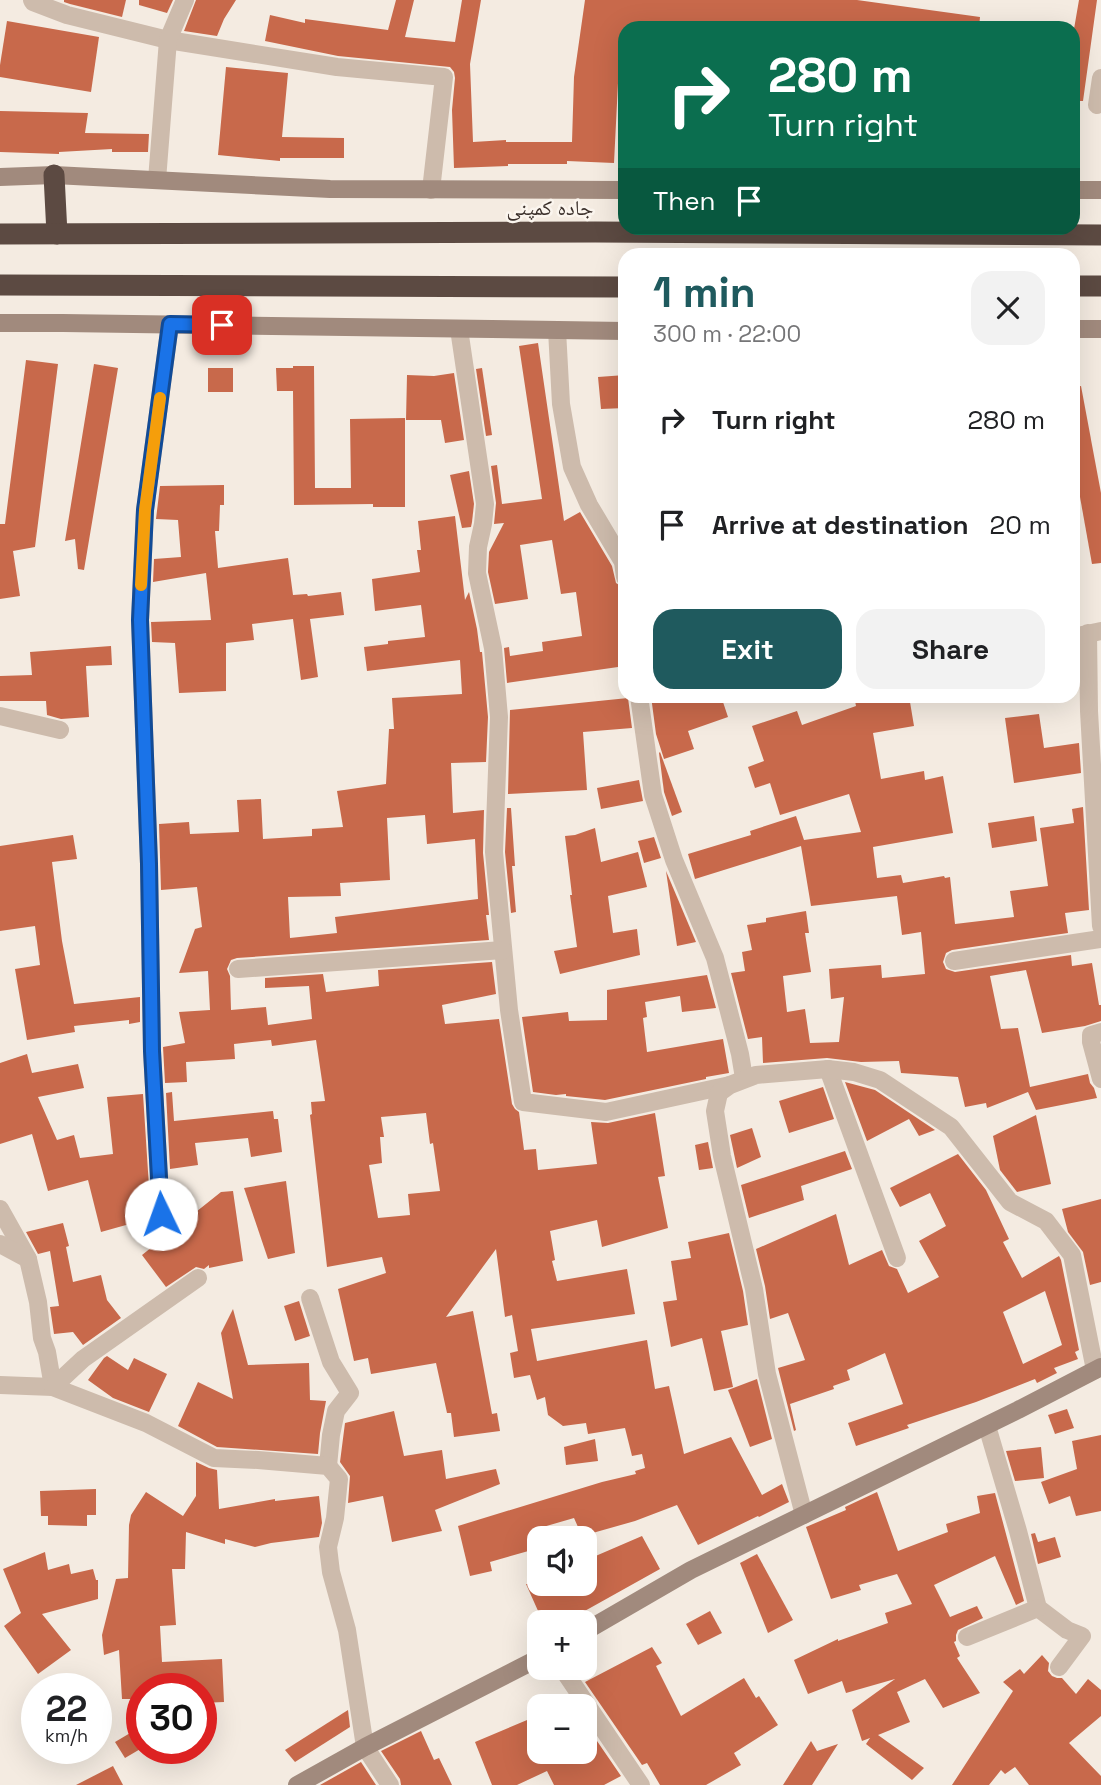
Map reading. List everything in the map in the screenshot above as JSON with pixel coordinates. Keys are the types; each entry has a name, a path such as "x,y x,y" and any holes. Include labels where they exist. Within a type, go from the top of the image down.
{"highway":[{"path":"54,175 57,234"},
{"name":"جاده کمپنی","path":"0,234 618,232"},
{"name":"جاده کمپنی","path":"1080,235 1101,235"},
{"path":"0,285 618,287"},
{"path":"1080,286 1101,286"}],"street":[{"path":"32,0 66,15 168,40 337,67 444,77 431,190"},
{"path":"157,180 168,40 185,0"},
{"path":"1097,105 1101,78"},
{"path":"0,177 54,175 330,189 618,190"},
{"path":"1080,190 1101,190"},
{"path":"0,323 618,331"},
{"path":"161,1214 152,1051 140,620 145,510 170,324"},
{"path":"459,329 485,504 477,573 493,648 499,717 494,852 509,1010 523,1102 606,1112 737,1082 756,1075 828,1069 854,1072 880,1080 951,1127 1010,1202 1046,1221 1072,1255 1098,1369 691,1570 597,1624"},
{"path":"1080,329 1101,329"},
{"path":"557,330 561,404 572,467 589,505 618,554"},
{"path":"1087,634 1101,926"},
{"path":"640,703 653,795 674,860 715,958 740,1054 737,1082"},
{"path":"0,716 60,730"},
{"path":"954,961 1101,939"},
{"path":"238,969 503,950"},
{"path":"1101,1032 1091,1035 1091,1042 1101,1079"},
{"path":"828,1069 897,1258"},
{"path":"737,1082 719,1093 715,1111 722,1156 754,1289 767,1374 804,1515"},
{"path":"0,1209 28,1259 53,1387"},
{"path":"0,1244 28,1259"},
{"path":"53,1387 83,1359 198,1278"},
{"path":"310,1298 331,1362 350,1393 336,1411 328,1466"},
{"path":"0,1385 53,1387 146,1423 215,1458 328,1466 339,1479 335,1518 328,1547 331,1572 347,1630 365,1746 390,1785"},
{"path":"987,1426 1038,1608 1067,1630 1083,1636 1059,1667"},
{"path":"967,1637 1038,1608"},
{"path":"297,1785 365,1746 527,1664"},
{"path":"570,1680 641,1785"}],"building":[{"path":"64,0 126,0 122,17 70,4"},
{"path":"139,0 173,0 167,13 139,5"},
{"path":"196,0 236,0 217,36 184,31"},
{"path":"396,0 414,0 405,37 455,42 462,0 481,0 470,64 473,142 572,142 574,77 585,0 857,0 980,17 980,21 618,21 614,163 567,161 567,164 454,168 452,110 455,78 450,67 338,56 265,41 270,15 305,23 305,19 388,30"},
{"path":"1079,0 1097,0 1083,101 1080,101 1080,21 1075,21"},
{"path":"7,21 99,37 91,92 0,77"},
{"path":"226,67 288,73 282,137 344,138 344,158 280,158 280,161 218,155"},
{"path":"0,111 88,113 85,133 149,134 148,152 112,152 112,149 59,154 0,152"},
{"path":"538,343 564,521 580,512 612,566 618,584 618,667 507,683 504,648 509,647 510,656 543,651 542,642 582,636 576,592 561,594 552,540 520,545 528,599 495,604 488,572 489,552 504,523 494,524 496,503 491,466 497,465 502,504 542,499 519,346"},
{"path":"26,360 58,364 35,547 13,551 20,596 0,599 0,524 5,524"},
{"path":"94,364 118,368 84,570 78,569 75,539 65,541"},
{"path":"314,366 315,488 351,488 350,419 405,418 405,507 373,507 373,504 294,505 293,391 277,391 276,368"},
{"path":"208,368 233,368 233,392 208,392"},
{"path":"482,368 492,435 486,436 476,369"},
{"path":"454,373 464,440 445,443 441,420 406,420 407,375 434,376"},
{"path":"618,376 618,408 601,409 598,377"},
{"path":"1080,386 1101,493 1101,563 1092,564 1080,497"},
{"path":"469,471 474,504 472,522 471,527 462,528 450,475"},
{"path":"224,485 224,505 220,505 219,531 215,531 218,568 288,558 293,595 341,592 344,615 310,619 318,677 301,680 293,619 252,624 254,640 226,643 226,691 179,693 175,643 152,642 151,622 211,620 206,573 153,582 154,559 181,557 178,520 156,519 160,486"},
{"path":"455,516 465,600 469,592 482,652 488,717 486,762 451,763 453,813 484,810 483,853 489,940 237,958 231,960 227,969 230,976 231,1010 266,1007 268,1025 312,1019 309,986 265,988 265,978 323,974 326,992 379,986 378,970 492,962 496,994 442,1005 445,1024 499,1019 512,1104 519,1112 524,1150 536,1149 538,1170 597,1164 591,1122 608,1123 655,1113 665,1176 658,1177 668,1228 602,1247 597,1220 550,1231 555,1260 552,1261 557,1281 627,1269 635,1314 531,1329 537,1361 647,1340 655,1389 669,1386 684,1454 731,1437 762,1495 782,1484 789,1502 698,1545 677,1505 597,1532 597,1526 578,1526 574,1518 546,1526 527,1526 527,1551 490,1562 492,1571 470,1576 458,1526 636,1474 635,1471 645,1468 642,1454 632,1456 625,1428 588,1434 586,1423 563,1426 548,1415 545,1397 537,1400 530,1375 514,1378 510,1353 518,1351 512,1315 505,1317 496,1249 446,1317 473,1311 492,1414 497,1413 500,1431 454,1437 451,1413 447,1413 436,1363 371,1374 368,1358 354,1361 338,1289 386,1273 382,1257 327,1267 310,1115 311,1102 325,1101 316,1040 272,1046 271,1040 234,1044 235,1059 186,1062 187,1082 165,1083 163,1047 185,1043 179,1012 210,1010 208,971 179,973 195,929 202,927 197,887 161,890 159,824 189,822 190,834 239,832 237,800 261,799 263,839 312,836 312,829 343,827 337,791 386,784 389,729 394,729 392,698 462,694 460,660 367,671 364,647 425,637 421,605 375,611 372,579 420,572 417,550 421,550 418,521","holes":["425,815 427,844 475,839 478,899 335,917 337,933 290,938 288,897 341,896 340,883 390,880 387,818","426,1113 430,1144 433,1143 440,1191 408,1194 410,1215 378,1218 369,1165 382,1163 380,1137 384,1137 381,1117"]},
{"path":"111,646 112,665 86,666 89,717 61,719 47,715 46,701 0,701 0,676 32,675 30,652"},
{"path":"618,699 618,703 629,703 632,728 583,732 587,790 508,794 510,710"},
{"path":"652,703 723,703 728,717 688,731 694,749 664,759 656,734"},
{"path":"855,703 910,703 914,726 873,733 881,779 924,771 925,780 943,776 953,833 873,847 877,878 901,875 903,883 950,877 955,924 1014,917 1010,891 1048,886 1040,828 1074,823 1072,809 1083,807 1089,910 1065,913 1068,933 952,950 946,953 943,962 946,969 955,972 1071,955 1072,966 1092,963 1101,1005 1101,1021 1042,1033 1026,970 990,976 1001,1029 1018,1028 1030,1087 1088,1074 1097,1098 1036,1110 1028,1092 987,1108 986,1103 965,1107 958,1077 901,1073 899,1061 861,1062 827,1058 763,1063 762,1037 748,1039 731,973 745,971 742,952 752,950 747,925 766,922 766,918 806,911 809,933 805,933 811,972 783,976 787,1012 805,1009 810,1043 839,1042 844,997 831,999 829,969 881,965 882,978 925,974 921,932 902,935 897,896 811,906 801,846 695,879 688,854 751,835 750,831 796,816 804,840 861,832 849,794 780,815 770,783 755,788 748,767 764,761 752,726 797,711 802,725 856,706"},
{"path":"1039,714 1044,748 1079,743 1081,773 1014,783 1005,718"},
{"path":"660,752 682,812 672,816 664,792"},
{"path":"639,780 643,801 601,809 597,788"},
{"path":"507,808 511,808 515,866 512,866 516,912 511,913 505,852"},
{"path":"1034,816 1037,841 992,848 988,823"},
{"path":"595,828 601,862 638,852 647,887 608,896 613,933 637,929 640,955 560,974 554,951 577,947 565,836"},
{"path":"73,835 77,859 52,862 62,941 74,1004 140,997 140,1022 129,1024 129,1020 74,1026 75,1032 27,1040 15,969 40,965 35,926 0,931 0,846"},
{"path":"654,837 661,858 644,863 638,841"},
{"path":"666,871 696,942 677,946"},
{"path":"707,975 716,1008 682,1012 680,996 645,1002 647,1017 643,1018 647,1052 723,1039 729,1073 605,1100 533,1092 522,1017 568,1012 569,1021 607,1020 607,990"},
{"path":"27,1054 32,1073 78,1064 84,1088 38,1097 57,1140 74,1135 80,1158 113,1154 107,1097 143,1094 151,1218 101,1232 88,1180 48,1191 32,1134 0,1144 0,1063"},
{"path":"845,1082 875,1090 935,1130 919,1136 909,1119 867,1141"},
{"path":"823,1087 834,1119 789,1133 779,1101"},
{"path":"172,1092 174,1121 273,1111 274,1119 278,1119 282,1152 251,1157 248,1138 195,1143 198,1165 170,1169 166,1093"},
{"path":"1036,1115 1051,1184 1017,1192 1000,1170 993,1136"},
{"path":"752,1128 761,1157 737,1168 730,1135"},
{"path":"708,1142 713,1168 699,1170 695,1145"},
{"path":"845,1151 852,1169 801,1186 804,1200 749,1218 741,1185"},
{"path":"958,1154 986,1190 1009,1239 1003,1242 1022,1278 1059,1256 1079,1350 1075,1352 1078,1359 1054,1368 1057,1373 1037,1383 1035,1379 856,1446 848,1423 903,1404 885,1353 847,1370 850,1380 833,1386 834,1389 790,1404 796,1430 794,1431 778,1368 805,1360 788,1313 770,1319 756,1249 836,1214 849,1265 882,1250 889,1266 897,1269 908,1293 939,1277 919,1241 946,1226 930,1193 900,1207 890,1188","holes":["1045,1291 1062,1345 1023,1364 1003,1312"]},
{"path":"286,1181 295,1253 268,1259 244,1188"},
{"path":"233,1191 243,1261 209,1268 209,1265 204,1269 196,1267 166,1287 142,1255 221,1192"},
{"path":"1101,1199 1101,1282 1090,1285 1083,1252 1068,1232 1062,1209"},
{"path":"63,1223 73,1282 101,1275 107,1300 121,1318 83,1345 73,1332 54,1334 50,1307 59,1306 50,1251 38,1254 26,1232"},
{"path":"729,1233 748,1325 721,1331 733,1387 714,1391 702,1338 671,1347 663,1302 677,1300 671,1261 691,1258 688,1242"},
{"path":"299,1301 310,1336 295,1341 284,1306"},
{"path":"233,1309 248,1365 309,1363 310,1400 326,1401 318,1454 217,1447 178,1426 198,1382 233,1399 221,1333"},
{"path":"107,1356 128,1370 134,1358 167,1374 149,1412 113,1398 88,1380"},
{"path":"757,1379 772,1439 750,1447 728,1390"},
{"path":"1067,1409 1074,1428 1055,1434 1048,1415"},
{"path":"394,1411 404,1456 442,1450 446,1479 496,1469 500,1484 435,1510 442,1531 392,1542 383,1496 348,1503 350,1476 340,1462 345,1423"},
{"path":"1101,1435 1101,1511 1076,1516 1070,1496 1049,1504 1041,1482 1077,1469 1072,1441"},
{"path":"595,1439 598,1461 566,1465 564,1447"},
{"path":"1041,1447 1044,1478 1015,1481 1006,1451"},
{"path":"196,1462 217,1470 219,1509 275,1499 319,1496 322,1523 319,1537 255,1547 225,1539 225,1544 186,1532 185,1569 172,1569 176,1625 160,1626 162,1662 222,1659 224,1702 217,1702 217,1673 126,1673 126,1699 122,1699 119,1650 104,1655 102,1635 116,1579 128,1578 131,1515 146,1492 183,1516 196,1496"},
{"path":"96,1489 96,1515 87,1515 87,1526 48,1525 48,1516 41,1516 40,1491"},
{"path":"877,1492 898,1551 948,1532 946,1524 980,1513 977,1496 995,1493 1024,1601 1016,1605 995,1556 934,1585 950,1617 977,1606 983,1618 958,1630 954,1642 960,1656 957,1658 980,1693 943,1708 925,1679 897,1692 910,1722 878,1735 924,1768 912,1780 866,1744 870,1738 862,1741 852,1710 895,1679 846,1693 842,1681 808,1694 794,1660 838,1639 888,1623 885,1613 912,1604 897,1574 859,1585 861,1590 831,1599 806,1527 846,1510 845,1507"},
{"path":"1035,1533 1038,1542 1055,1537 1061,1557 1038,1564 1031,1534"},
{"path":"642,1536 660,1569 587,1610 538,1610 531,1596 597,1596 597,1555"},
{"path":"45,1552 48,1570 69,1564 71,1574 93,1569 98,1580 98,1599 42,1614 71,1650 39,1673 4,1626 21,1613 3,1569"},
{"path":"757,1554 793,1620 768,1633 740,1563"},
{"path":"710,1611 722,1633 698,1645 686,1624"},
{"path":"652,1647 662,1663 656,1666 681,1716 744,1678 778,1725 734,1753 741,1765 706,1785 660,1785 647,1763 642,1765 597,1699 597,1694 593,1694 585,1682 597,1680 597,1676"},
{"path":"1042,1655 1049,1663 1048,1671 1052,1676 1062,1678 1076,1694 1088,1679 1101,1690 1101,1716 1069,1743 1101,1776 1101,1785 1029,1785 1015,1767 1005,1774 1001,1770 989,1785 952,1785 1013,1691 1003,1682 1020,1669 1024,1674"},
{"path":"348,1710 350,1727 295,1762 285,1750"},
{"path":"527,1720 527,1764 597,1764 597,1741 621,1776 604,1785 554,1785 547,1771 517,1785 492,1785 475,1742"},
{"path":"421,1731 434,1760 439,1758 452,1785 401,1785 400,1779 381,1751"},
{"path":"126,1735 126,1757 125,1758 115,1742"},
{"path":"811,1741 817,1751 838,1744 812,1785 783,1785"},
{"path":"361,1762 376,1785 320,1785"},
{"path":"113,1766 123,1785 76,1785"}],"slow traffic":[{"path":"141,585 145,510 160,398"}],"route":[{"path":"161,1214 152,1051 149,864 140,620 145,510 170,324 222,325"}]}
